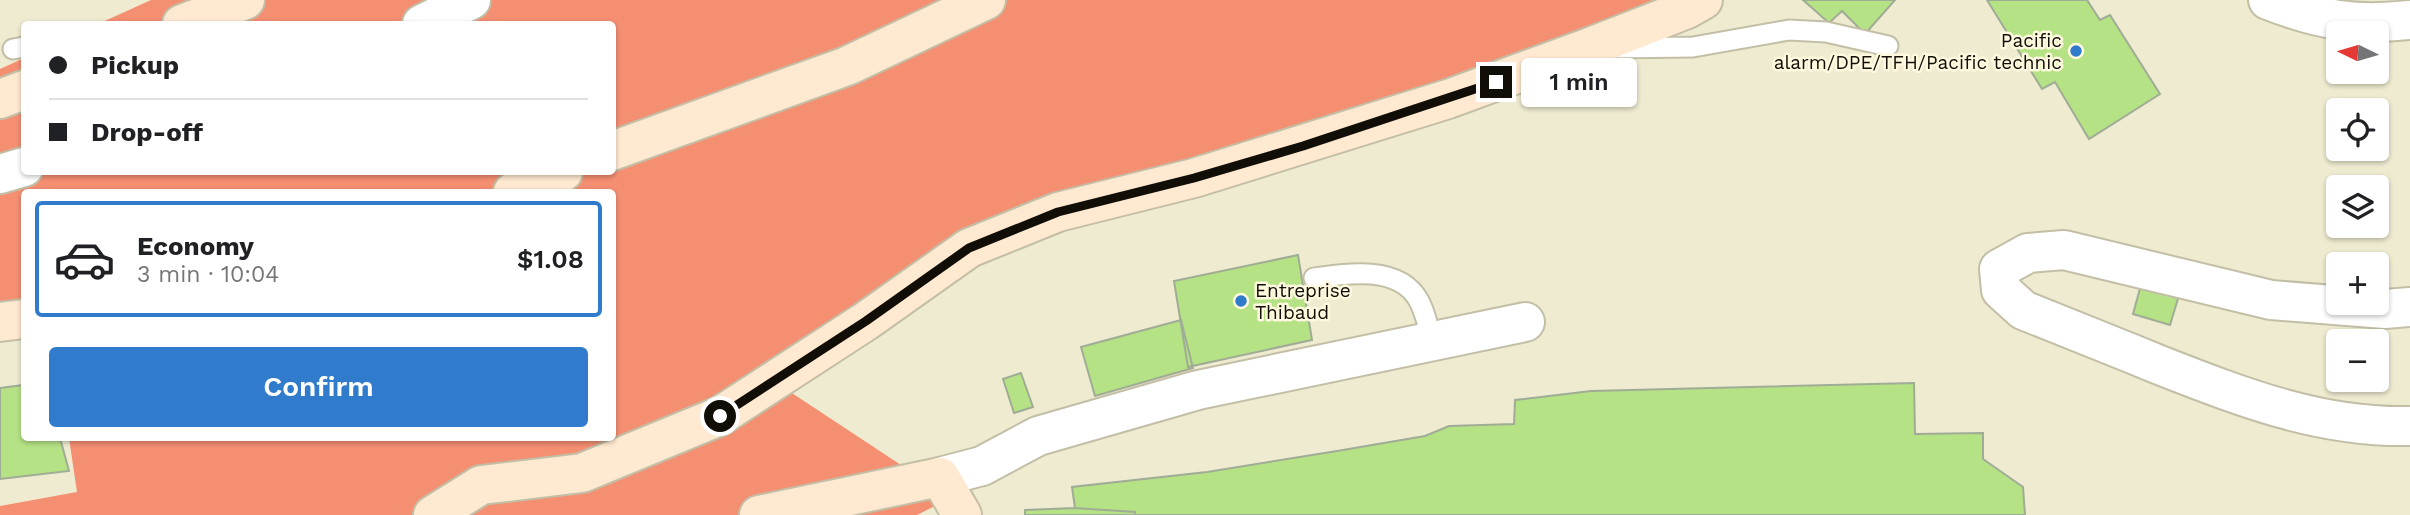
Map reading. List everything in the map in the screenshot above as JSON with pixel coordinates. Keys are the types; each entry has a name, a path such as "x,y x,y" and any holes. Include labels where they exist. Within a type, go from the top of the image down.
{"street":[{"path":"190,21 245,0"},
{"path":"428,21 471,0"},
{"path":"616,150 847,66 986,0"},
{"path":"433,515 481,485 582,473 720,416 866,321 969,248 1058,212 1194,178 1448,99 1688,9 1703,0"},
{"path":"2268,0 2307,15 2337,20 2374,24 2410,20"},
{"path":"0,99 21,91"},
{"path":"0,174 21,168"},
{"path":"520,189 556,175"},
{"path":"2410,307 2385,309 2271,300 2064,250 2028,253 1999,270 2001,290 2023,310 2247,399 2319,418 2380,426 2410,426"},
{"path":"0,322 21,319"},
{"path":"759,515 982,466 1038,436 1198,390 1525,322"},
{"path":"940,477 962,515"}],"lane":[{"path":"1590,47 1693,47 1789,30 1826,32 1888,46"},
{"path":"1314,278 1347,272 1375,273 1400,284 1418,298 1432,343"}],"shaded area":[{"path":"151,0 1724,0 1703,17 1067,220 763,374 951,498 917,515 0,515 0,506 77,492 69,441 616,441 616,189 21,189 21,302 0,303 0,69 21,59 21,175 616,175 616,21 105,21"}],"building":[{"name":"Pacific alarm/DPE/TFH/Pacific technic","path":"1803,0 1895,0 1865,34 1842,11 1829,23"},
{"name":"Pacific alarm/DPE/TFH/Pacific technic","path":"1987,0 2087,0 2100,20 2110,15 2160,94 2089,139 2055,82 2042,89"},
{"name":"Entreprise Thibaud","path":"1298,255 1312,340 1188,367 1174,281"},
{"path":"2142,281 2180,292 2170,325 2133,314"},
{"path":"1181,320 1193,368 1095,396 1081,347"},
{"path":"1021,373 1033,407 1014,413 1003,379"},
{"path":"1914,383 1915,434 1983,433 1983,459 2023,487 2025,515 1135,515 1135,512 1075,508 1072,487 1207,472 1337,451 1425,436 1449,426 1514,424 1515,400 1591,391"},
{"path":"21,385 21,441 61,441 69,471 0,479 0,388"},
{"path":"1075,508 1135,512 1135,515 1025,515 1025,510"}],"place":[{"name":"Pacific alarm/DPE/TFH/Pacific technic","path":"2076,51"},
{"name":"Entreprise Thibaud","path":"1241,301"}],"route":[{"path":"720,416 866,321 969,248 1058,212 1194,178 1303,146 1496,82"}]}
